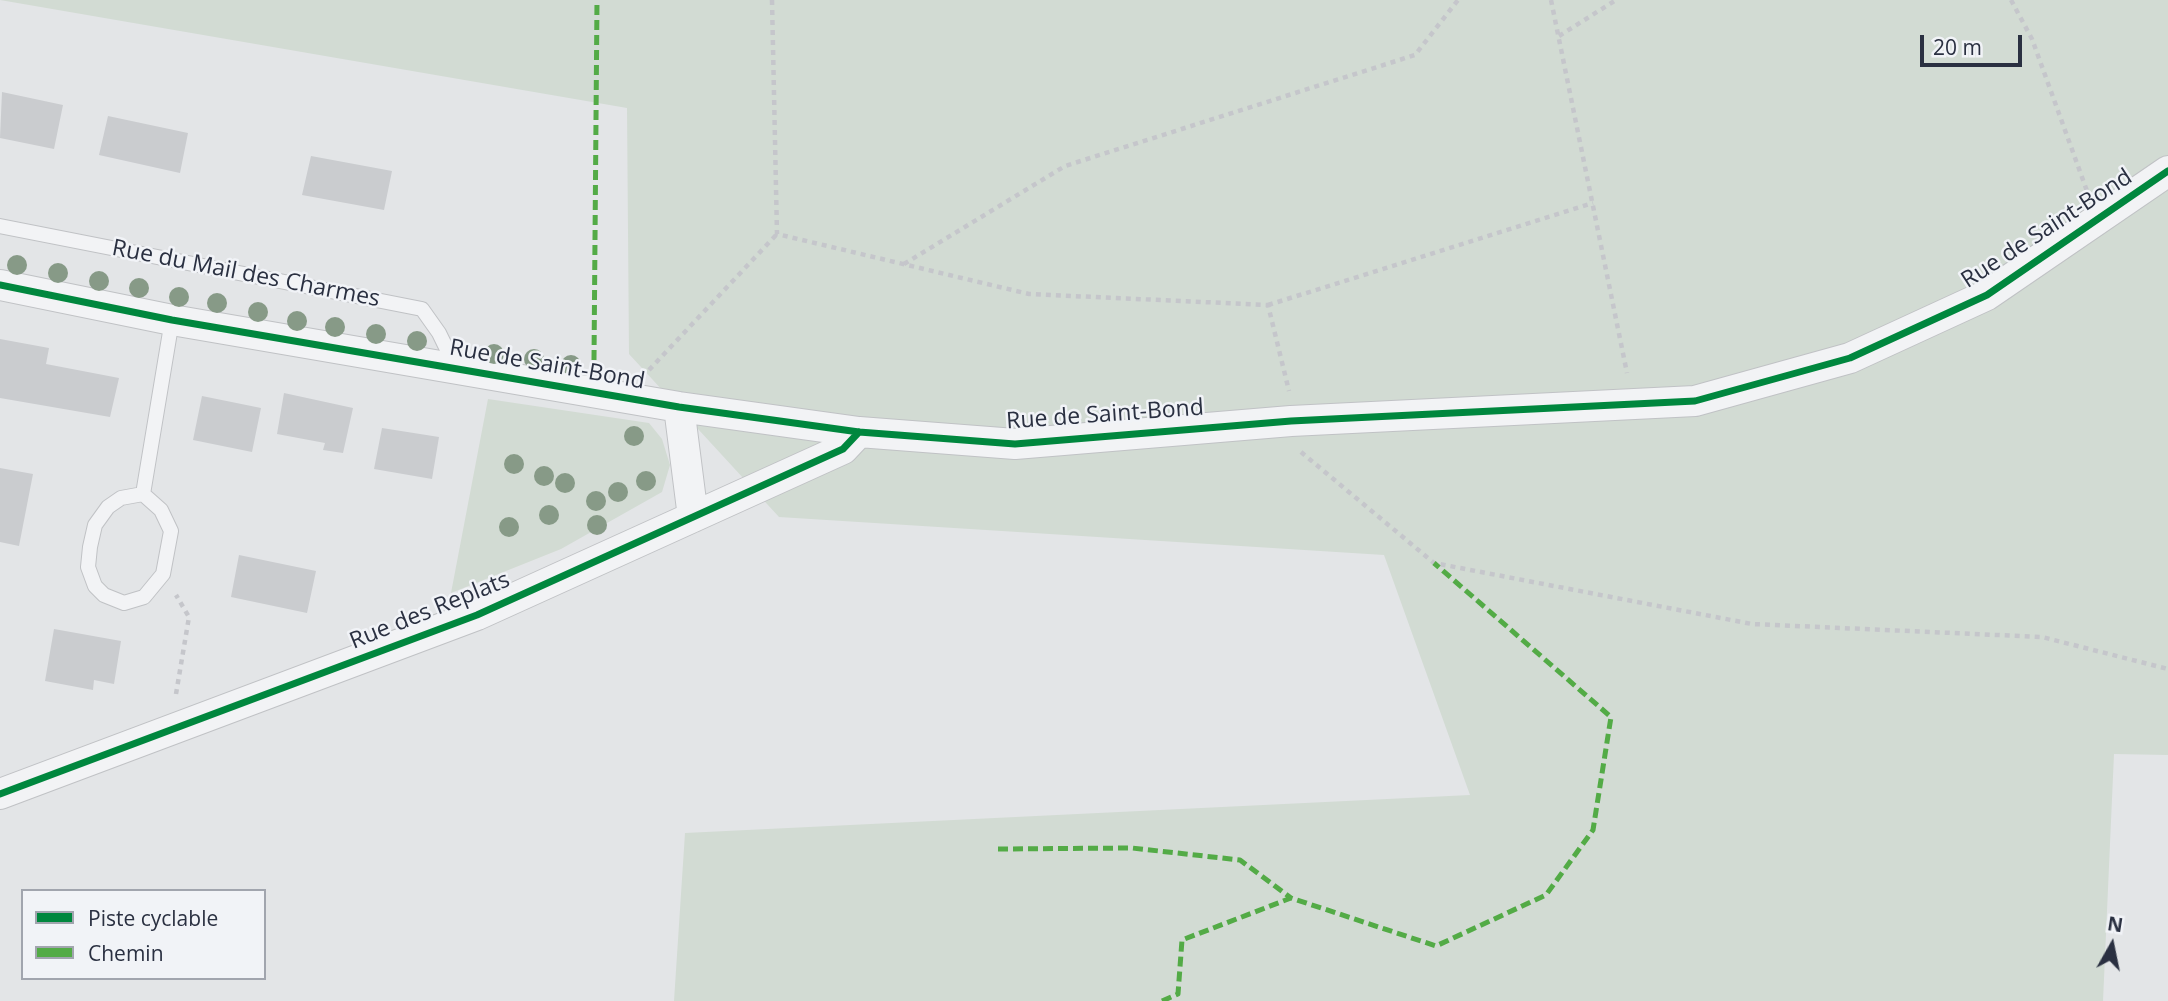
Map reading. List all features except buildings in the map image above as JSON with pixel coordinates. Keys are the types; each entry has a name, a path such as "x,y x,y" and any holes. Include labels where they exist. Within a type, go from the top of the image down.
{"street":[{"name":"Rue de Saint-Bond","path":"0,285 172,320 679,407 859,432 1016,443 1291,421 1695,401 1850,358 1987,295 2168,171"},
{"path":"679,407 693,517"},
{"name":"Rue des Replats","path":"0,794 477,615 843,449 859,432"}],"lane":[{"name":"Rue du Mail des Charmes","path":"0,226 422,309 439,333 457,370"},
{"path":"143,494 172,320"},
{"path":"143,494 161,510 171,531 163,574 144,597 124,603 104,595 95,586 88,567 95,526 108,507 121,498 143,494"}],"path":[{"path":"649,370 777,234 772,0"},
{"path":"904,264 1065,166 1415,55 1458,0"},
{"path":"1551,0 1628,378"},
{"path":"1559,36 1616,0"},
{"path":"2011,0 2032,38 2087,192"},
{"path":"777,234 1029,294 1268,304 1593,203"},
{"path":"1268,304 1291,395"},
{"path":"1292,444 1434,563 1752,624 2042,637 2168,669"},
{"path":"163,574 189,617 170,731"}],"shaded area":[{"path":"0,0 2168,0 2168,755 2114,754 2103,1001 674,1001 685,833 1470,795 1384,555 779,517 629,354 627,108"},
{"path":"488,399 649,423 662,439 670,465 662,492 561,549 451,593"}],"marked path":[{"path":"594,360 597,0"},
{"path":"1162,1001 1178,994 1182,940 1291,898 1436,946 1546,895 1593,830 1611,717 1434,563"},
{"path":"998,849 1132,848 1240,860 1291,898"}],"cycle path":[{"path":"0,285 172,320 679,407 859,432 1015,444 1291,421 1695,401 1850,358 1987,295 2168,171"},
{"path":"0,794 477,615 843,449 859,432"}]}
